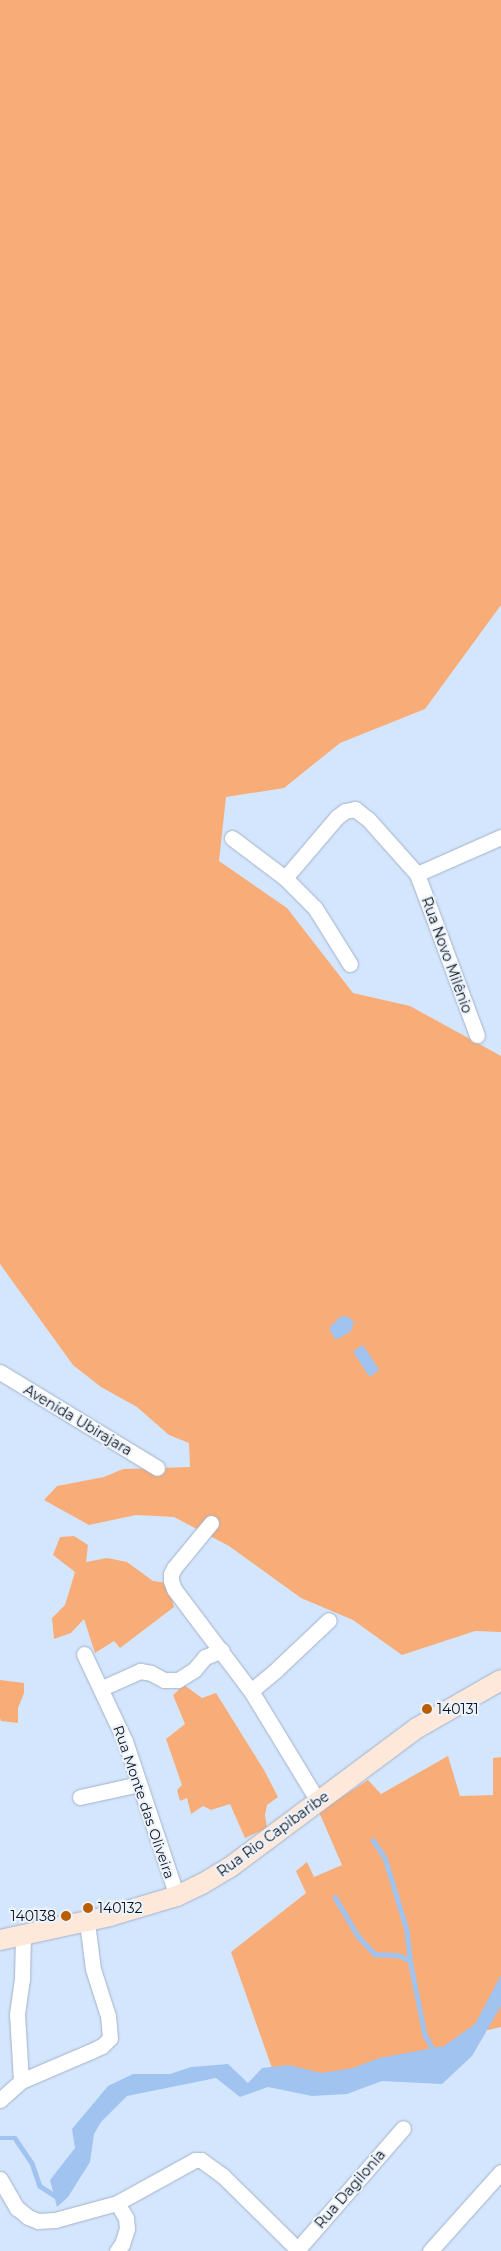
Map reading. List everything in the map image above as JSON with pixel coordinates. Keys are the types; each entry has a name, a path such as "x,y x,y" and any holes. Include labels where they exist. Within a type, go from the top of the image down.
{"street":[{"name":"Rua Novo Milênio","path":"285,878 337,817 350,808 355,809 368,819 417,874 477,1035"},
{"path":"417,874 501,837"},
{"path":"232,838 285,878 315,908 350,964"},
{"name":"Avenida Ubirajara","path":"0,1372 156,1468"},
{"path":"211,1523 171,1574 174,1589 222,1650 251,1691 319,1803"},
{"path":"251,1691 329,1620"},
{"path":"102,1688 140,1671 151,1673 164,1680 178,1680 194,1670 205,1657 222,1650"},
{"name":"Rua Monte das Oliveira","path":"84,1654 102,1688 125,1740 177,1896"},
{"name":"Rua Rio Capibaribe","path":"0,1940 87,1922 177,1896 229,1868 319,1803 417,1728 501,1681"},
{"path":"80,1796 139,1784"},
{"path":"0,2100 20,2081 102,2046 110,2038 108,2016 93,1969 87,1922"},
{"path":"20,2081 17,2014 22,1979 23,1934"},
{"name":"Rua Dagilonia","path":"299,2250 403,2128"},
{"path":"0,2180 17,2208 28,2217 38,2221 55,2220 117,2203 195,2160 201,2160 224,2176 299,2250"},
{"path":"430,2251 501,2172"},
{"path":"117,2203 126,2218 127,2229 122,2244 117,2251"}],"shaded area":[{"path":"0,0 501,0 501,605 425,709 340,743 284,788 226,797 219,861 287,908 353,993 410,1006 501,1056 501,1632 475,1631 402,1655 353,1620 301,1598 229,1546 174,1517 136,1515 89,1525 44,1500 57,1486 104,1477 123,1469 190,1467 189,1443 169,1435 137,1407 101,1387 73,1365 0,1264"},
{"path":"74,1536 88,1545 86,1562 107,1558 127,1562 153,1581 168,1583 174,1607 120,1648 114,1641 95,1653 84,1619 71,1633 54,1639 52,1618 65,1605 75,1572 53,1555 60,1537"},
{"path":"0,1680 24,1683 24,1693 18,1708 18,1723 1,1721"},
{"path":"184,1685 202,1698 216,1693 264,1770 278,1797 267,1805 265,1815 267,1828 245,1838 230,1804 211,1810 203,1806 191,1814 187,1798 180,1801 177,1790 182,1785 166,1739 185,1724 173,1695"},
{"path":"448,1756 460,1796 493,1795 493,1758 501,1757 501,2027 462,2036 451,2053 279,2088 231,1952 306,1893 296,1871 307,1862 314,1877 342,1865 319,1812 368,1780 381,1794"}],"water":[{"path":"341,1316 349,1317 354,1322 351,1331 338,1339 334,1338 329,1328"},
{"path":"363,1345 379,1370 369,1377 353,1352"},
{"path":"501,1975 501,2006 472,2056 442,2084 382,2081 347,2094 312,2096 268,2087 240,2097 216,2078 127,2096 101,2122 94,2134 90,2162 68,2197 57,2207 50,2180 75,2148 72,2129 108,2086 133,2074 170,2074 191,2067 228,2064 248,2083 262,2068 289,2065 321,2073 353,2068 379,2058 444,2046 475,2024"}],"waterway":[{"path":"373,1840 385,1858 407,1930 410,1960 425,2035 435,2052"},
{"path":"335,1897 358,1936 375,1954 397,1955 410,1960"},
{"path":"0,2138 15,2138 32,2163 40,2186 54,2195 57,2192"}],"place":[{"name":"140131","path":"427,1709"},
{"name":"140132","path":"88,1908"},
{"name":"140138","path":"66,1916"}]}
